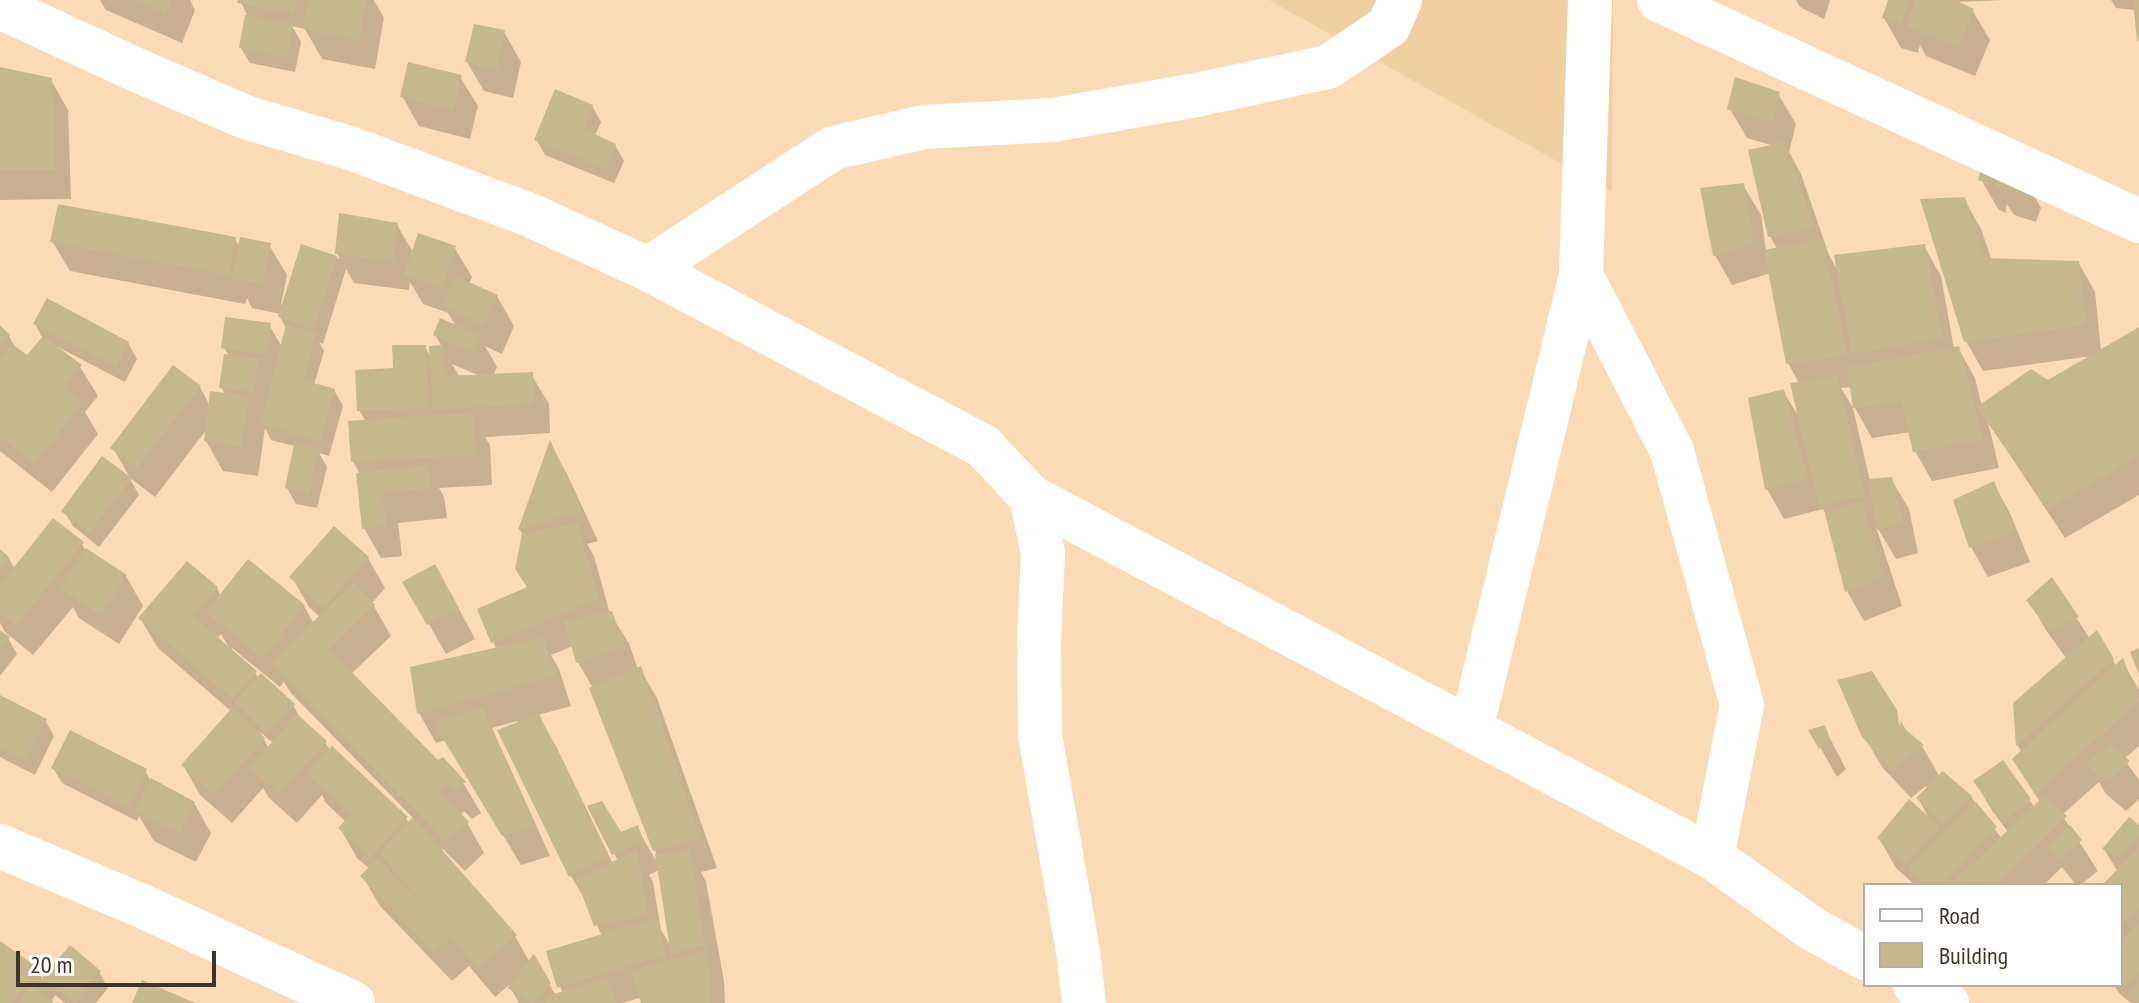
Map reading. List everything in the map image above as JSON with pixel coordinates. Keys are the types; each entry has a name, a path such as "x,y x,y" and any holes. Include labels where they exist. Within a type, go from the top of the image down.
{"street":[{"path":"648,269 833,148 924,127 1053,120 1196,95 1328,67 1389,26 1400,0"},
{"path":"1471,730 1581,275 1590,0"},
{"path":"1659,0 2139,221"},
{"path":"0,7 248,118 350,148 530,215 648,269 983,446 1031,497 1712,857 1811,928 1863,957"},
{"path":"1581,275 1672,451 1742,705 1712,857"},
{"path":"1031,497 1043,553 1039,641 1040,735 1078,951 1084,1003"},
{"path":"0,846 142,906 353,1003"},
{"path":"1919,987 1947,1003"}],"shaded area":[{"path":"1269,0 1613,0 1612,192"}],"building":[{"path":"133,0 171,0 165,14"},
{"path":"238,0 297,0 294,14 237,3"},
{"path":"308,0 366,0 359,40 303,29"},
{"path":"1888,0 1908,0 1902,24 1882,18"},
{"path":"1916,0 1955,0 1974,9 1958,47 1907,26"},
{"path":"2133,0 2139,0 2137,41"},
{"path":"245,15 293,24 287,57 239,48"},
{"path":"474,24 505,30 497,69 465,62"},
{"path":"408,62 462,75 453,110 400,97"},
{"path":"0,67 52,78 55,170 0,170"},
{"path":"1735,77 1780,92 1773,122 1727,109"},
{"path":"555,89 593,105 584,129 616,144 605,169 534,140"},
{"path":"1785,142 1814,227 1768,237 1748,150"},
{"path":"1983,162 1993,166 1988,184 1978,180"},
{"path":"2002,170 2025,176 2019,193 1995,186"},
{"path":"1744,183 1754,244 1713,256 1700,188"},
{"path":"1965,197 1985,258 2079,261 2086,325 1964,342 1920,199"},
{"path":"58,204 236,237 229,275 50,242"},
{"path":"339,213 398,223 393,261 335,254"},
{"path":"418,233 456,246 442,288 404,275"},
{"path":"240,237 271,243 263,284 232,278"},
{"path":"1822,239 1848,355 1786,364 1764,250"},
{"path":"301,244 337,256 314,329 278,317"},
{"path":"1925,244 1942,338 1852,354 1834,255"},
{"path":"455,276 498,295 484,325 442,306"},
{"path":"47,298 129,342 116,367 33,324"},
{"path":"225,317 271,323 267,354 221,348"},
{"path":"440,318 481,336 473,353 433,335"},
{"path":"0,325 10,335 0,346"},
{"path":"286,325 316,333 304,380 335,389 320,441 260,424"},
{"path":"2139,327 2139,456 2047,509 1977,407 2031,369 2048,380"},
{"path":"43,336 82,365 63,388 82,403 35,464 0,437 0,359 12,344 27,355"},
{"path":"392,345 426,345 429,408 357,411 355,370 393,368"},
{"path":"443,345 445,376 533,372 534,404 433,409 429,346"},
{"path":"1959,346 1983,439 1913,452 1901,402 1853,408 1847,368"},
{"path":"224,354 258,358 254,392 219,388"},
{"path":"173,365 201,386 137,468 110,448"},
{"path":"1837,376 1865,496 1819,506 1790,383"},
{"path":"1784,389 1808,479 1765,490 1748,398"},
{"path":"210,391 249,396 241,447 204,441"},
{"path":"474,413 476,455 351,462 348,421"},
{"path":"550,440 582,511 518,530"},
{"path":"294,444 319,449 309,493 285,488"},
{"path":"102,456 132,478 89,533 61,511"},
{"path":"428,465 431,488 382,493 387,526 362,529 356,473"},
{"path":"1892,477 1903,523 1877,530 1868,479"},
{"path":"1994,481 2015,532 1969,548 1953,500"},
{"path":"1861,501 1886,576 1845,592 1825,514"},
{"path":"53,518 84,542 16,626 0,614 0,585"},
{"path":"578,523 599,599 491,643 477,609 527,587 515,569 522,534"},
{"path":"334,526 369,557 324,608 289,577"},
{"path":"86,548 127,575 101,615 60,588"},
{"path":"0,549 10,558 0,571"},
{"path":"248,559 305,605 263,658 206,612"},
{"path":"187,561 218,587 193,616 257,671 233,699 138,618"},
{"path":"435,564 459,608 427,625 402,582"},
{"path":"2052,577 2079,617 2050,632 2026,600"},
{"path":"354,582 375,605 329,649 438,760 443,757 466,782 454,790 446,783 438,790 469,822 446,842 271,663"},
{"path":"612,611 625,647 576,663 564,621"},
{"path":"0,630 10,637 0,649"},
{"path":"2097,630 2114,659 2016,746 2013,703"},
{"path":"543,637 556,676 417,714 410,667"},
{"path":"2139,648 2139,674 2130,652"},
{"path":"2123,658 2139,701 2035,794 2012,759"},
{"path":"641,666 701,838 653,851 589,688"},
{"path":"1872,671 1897,710 1899,724 1924,745 1893,770 1862,737 1837,680"},
{"path":"261,673 295,704 267,733 234,702"},
{"path":"0,695 47,719 26,760 0,747"},
{"path":"232,708 265,738 214,794 181,765"},
{"path":"483,708 534,826 502,836 433,722"},
{"path":"297,714 327,741 279,794 249,768"},
{"path":"539,714 608,855 569,877 497,730"},
{"path":"1825,725 1830,739 1819,749 1808,730"},
{"path":"70,730 147,769 128,807 51,768"},
{"path":"2110,743 2130,761 2108,782 2086,764"},
{"path":"332,746 408,817 370,858 338,828 351,814 306,773"},
{"path":"2003,760 2031,799 2004,822 1973,781"},
{"path":"1943,771 1972,796 1944,825 1916,798"},
{"path":"151,778 195,802 179,833 134,811"},
{"path":"2044,796 2067,816 1998,883 1952,883"},
{"path":"1909,799 1940,827 1905,865 1877,838"},
{"path":"602,801 621,832 638,825 643,840 612,855 587,806"},
{"path":"1976,802 1997,827 1943,883 1922,883 1908,867"},
{"path":"413,817 517,935 477,968 451,938 434,953 360,876 378,858 449,935 379,853"},
{"path":"2129,817 2139,825 2139,836 2120,857 2102,849"},
{"path":"2070,825 2082,840 2060,859 2048,846"},
{"path":"2139,848 2139,909 2123,925 2123,883 2104,883"},
{"path":"637,850 648,915 594,926 576,879"},
{"path":"690,850 705,946 671,954 655,854"},
{"path":"656,918 667,955 557,988 546,951"},
{"path":"2137,924 2139,974 2126,986 2123,984 2123,939"},
{"path":"0,941 37,967 12,1003 0,1003"},
{"path":"70,945 101,971 75,1003 42,978"},
{"path":"708,949 710,1003 641,1003 631,971"},
{"path":"534,954 551,983 533,1003 508,988"},
{"path":"607,977 616,1003 546,1003 545,997"},
{"path":"142,980 195,1003 132,1003"},
{"path":"2139,984 2139,1003 2125,996"},
{"path":"32,986 54,1003 19,1003"}]}
